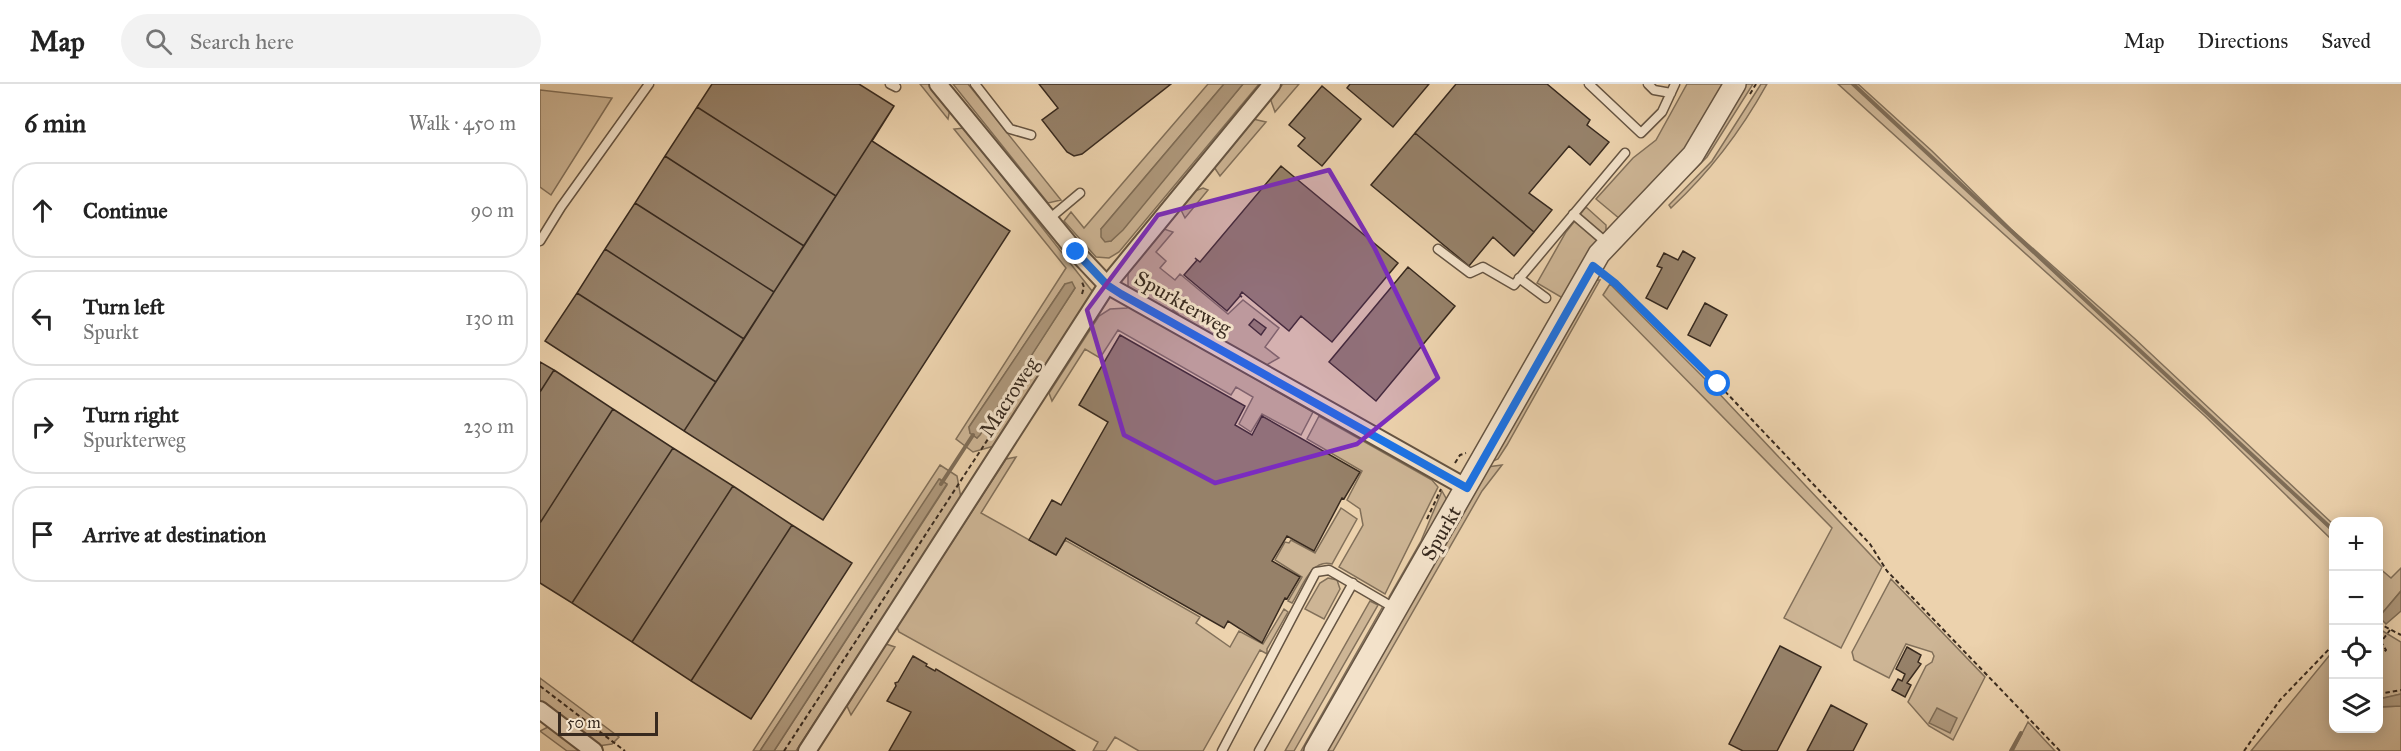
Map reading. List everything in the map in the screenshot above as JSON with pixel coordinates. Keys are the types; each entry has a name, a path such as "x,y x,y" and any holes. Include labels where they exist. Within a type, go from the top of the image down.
{"street":[{"name":"Spurkterweg","path":"938,84 1049,219 1107,285 1467,488"},
{"name":"Macroweg","path":"807,751 1107,285 1272,84"},
{"name":"Spurkt","path":"1315,751 1593,266 1608,244 1693,155 1735,84"},
{"path":"540,710 594,751"}],"lane":[{"path":"540,241 561,207 650,84"},
{"path":"975,84 1010,129 1031,135"},
{"path":"1589,84 1641,133 1662,112 1675,84"},
{"path":"1648,84 1654,90 1671,93"},
{"path":"1438,249 1470,273 1483,267 1514,285 1625,153"},
{"path":"1049,219 1080,193"},
{"path":"1573,214 1608,244"},
{"path":"1519,278 1546,298"},
{"path":"1222,751 1316,572 1329,570 1396,609"},
{"path":"1259,751 1353,583"}],"path":[{"path":"1593,266 1616,284 1718,384 1870,544 1887,571 2060,751"},
{"path":"1081,280 1084,287 1082,294"},
{"path":"784,751 1013,401"},
{"path":"2382,625 2401,635"},
{"path":"2383,638 2388,629"},
{"path":"2244,751 2280,700 2329,649"},
{"path":"540,686 625,751"},
{"path":"2383,693 2401,690"}],"highlighted area":[{"path":"1329,170 1374,247 1438,378 1357,444 1215,483 1124,435 1087,310 1158,215"}],"shaded area":[{"path":"920,84 930,84 950,109 948,119"},
{"path":"953,84 968,84 1061,200 1048,203"},
{"path":"1208,84 1224,84 1101,229 1111,241 1243,84 1259,84 1119,252 1109,258 1096,257 1064,221 1071,212 1084,228"},
{"path":"1224,84 1243,84 1123,230 1111,241 1105,242 1101,237 1101,229"},
{"path":"1283,84 1299,84 1275,112 1270,98"},
{"path":"1687,84 1727,84 1681,160 1620,219 1596,199 1633,158 1656,140"},
{"path":"1745,84 1753,84 1707,157 1666,198"},
{"path":"1761,84 1767,84 1736,134 1699,180 1671,208 1669,205 1712,161"},
{"path":"1838,84 1858,84 1932,151 2011,229 2134,338 2329,520 2329,537 2205,416"},
{"path":"540,90 612,98 551,195 540,187"},
{"path":"1253,119 1266,122 1220,176 1214,167"},
{"path":"964,128 1092,291 1090,301 1080,311 994,446 973,452 956,439 1066,268 954,129","holes":["1065,284 1075,288 977,438 970,433 969,427"]},
{"path":"1203,188 1208,190 1185,218 1180,208 1192,192"},
{"path":"1586,207 1606,225 1606,232 1566,300 1537,283 1566,232"},
{"path":"1164,229 1173,232 1156,252 1166,261 1160,268 1175,280 1180,274 1228,314 1243,300 1279,328 1265,347 1279,358 1268,364 1266,369 1175,318 1178,314 1173,310 1170,314 1128,287 1128,272 1159,232"},
{"path":"1595,280 1600,280 1507,445 1498,459 1491,462"},
{"path":"1072,282 1075,288 977,438 970,433 969,427 1065,284"},
{"path":"1610,284 1712,386 1882,567 1841,648 1784,618 1832,528 1603,295"},
{"path":"1128,306 1313,412 1301,435 1262,414 1251,432 1239,424 1253,397 1236,387 1231,395 1118,330 1100,358 1085,349 1052,401 1049,393 1099,316 1110,309 1127,308"},
{"path":"1319,416 1432,480 1438,487 1385,594 1339,567 1363,525 1360,509 1347,500 1362,471 1307,439"},
{"path":"1016,457 981,513 1056,555 1065,540 1200,617 1196,623 1230,647 1239,631 1263,644 1284,609 1288,612 1267,649 1267,654 1260,650 1203,751 1139,751 1115,737 1106,751 1093,751 1098,742 899,632 897,627 1006,459"},
{"path":"940,465 957,476 961,498 796,751 774,751 947,485 940,479 760,751 753,751"},
{"path":"1502,465 1482,491 1333,751 1326,751 1487,467"},
{"path":"939,479 947,484 774,751 760,751"},
{"path":"1442,491 1447,500 1392,598 1389,597 1421,541"},
{"path":"1341,508 1357,519 1332,564 1318,565 1308,576 1292,603 1288,601 1302,577 1275,560 1285,542 1289,543 1291,540 1315,553"},
{"path":"2401,568 2401,591 2383,612 2383,571 2391,578"},
{"path":"1328,578 1337,580 1340,589 1324,619 1305,609 1320,583"},
{"path":"1891,579 1985,677 1953,740 1929,726 1908,702 1926,666 1932,662 1934,656 1932,652 1906,644 1889,678 1854,660 1852,652"},
{"path":"2401,591 2401,611 2386,624 2383,621 2383,612"},
{"path":"1370,601 1378,605 1294,751 1285,751"},
{"path":"1382,608 1386,614 1308,751 1301,751"},
{"path":"2383,631 2401,642 2401,694 2383,698"},
{"path":"886,644 895,647 851,715 847,706"},
{"path":"2329,656 2329,733 2383,733 2383,707 2401,706 2401,751 2251,751"},
{"path":"540,678 619,737 612,744 598,746 540,702"},
{"path":"2401,694 2401,706 2383,707 2383,698"},
{"path":"1937,708 1957,718 1950,733 1929,723"},
{"path":"2028,722 2055,751 2013,751"},
{"path":"548,727 580,751 567,751 540,731"}],"building":[{"path":"712,84 859,84 894,106 836,196 697,107"},
{"path":"1039,84 1171,84 1082,154 1074,156 1067,152 1042,120 1058,108"},
{"path":"1350,84 1429,84 1393,127 1347,88"},
{"path":"1456,84 1547,84 1590,120 1587,125 1609,142 1590,165 1569,146 1529,193 1552,210 1534,232 1415,133"},
{"path":"1322,86 1361,119 1322,166 1298,146 1305,138 1289,125"},
{"path":"894,106 872,141 1010,231 823,520 684,431"},
{"path":"697,107 836,196 804,246 665,156"},
{"path":"1415,133 1534,232 1514,256 1493,237 1469,266 1371,185"},
{"path":"665,156 804,246 774,292 635,203"},
{"path":"1281,166 1398,263 1332,342 1301,316 1289,331 1242,292 1240,295 1242,297 1240,296 1227,311 1184,275 1197,260 1195,258 1200,262"},
{"path":"635,203 774,292 744,339 605,249"},
{"path":"605,249 744,339 716,382 577,293"},
{"path":"1683,251 1695,258 1667,309 1646,298 1662,268 1657,266 1664,253 1678,260"},
{"path":"1408,267 1455,306 1376,401 1329,362"},
{"path":"577,293 716,382 684,431 545,341"},
{"path":"1705,303 1727,315 1710,346 1688,335"},
{"path":"1254,319 1266,328 1261,335 1249,325"},
{"path":"1120,335 1245,406 1235,425 1252,435 1262,416 1360,472 1344,499 1342,498 1314,551 1287,536 1272,561 1300,577 1287,599 1285,598 1262,643 1228,621 1224,628 1066,538 1056,555 1029,540 1052,500 1061,505 1108,422 1079,405"},
{"path":"540,362 554,370 540,392"},
{"path":"554,370 613,409 540,523 540,392"},
{"path":"613,409 673,448 572,603 540,583 540,523"},
{"path":"673,448 733,486 632,642 572,603"},
{"path":"733,486 792,525 691,681 632,642"},
{"path":"792,525 852,563 751,719 691,681"},
{"path":"1780,646 1821,667 1777,751 1743,751 1729,744"},
{"path":"1907,647 1921,655 1918,662 1921,664 1907,683 1911,685 1905,697 1892,690 1898,679 1902,681 1905,674 1896,669"},
{"path":"913,656 927,664 926,666 935,671 936,669 1075,751 889,751 911,712 887,701 896,686 895,683 898,682"},
{"path":"1831,705 1867,724 1853,751 1807,751"}],"waterway":[{"path":"1853,84 2329,526"},
{"path":"941,484 973,435"},
{"path":"2011,751 2021,733"}],"route":[{"path":"1076,252 1107,285 1121,294 1467,488 1593,266 1616,284 1718,384"}]}
